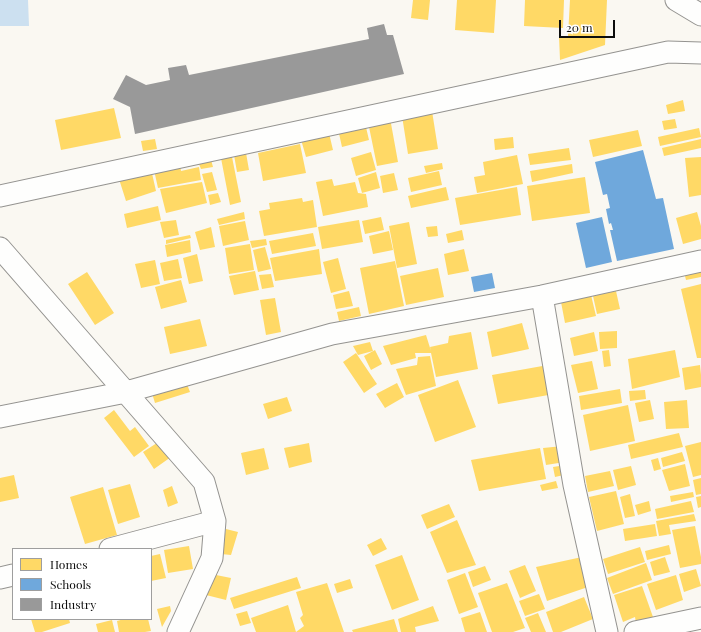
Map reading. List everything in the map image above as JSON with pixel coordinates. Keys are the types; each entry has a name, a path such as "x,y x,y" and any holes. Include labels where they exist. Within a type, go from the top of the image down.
{"street":[{"path":"676,0 701,15"},
{"path":"0,196 668,52 701,53"},
{"path":"0,248 204,482 215,521 212,558 178,632"},
{"path":"0,417 126,392 332,334 542,296 701,261"},
{"path":"542,296 574,485 607,632"},
{"path":"114,548 215,521"},
{"path":"0,578 12,575"},
{"path":"635,632 701,618"}],"water":[{"path":"0,0 28,0 29,26 0,26"}],"building: Homes":[{"path":"413,0 430,0 428,20 411,18"},
{"path":"457,0 496,0 494,33 455,30"},
{"path":"525,0 564,0 563,28 524,26"},
{"path":"570,0 607,0 605,45 560,60 559,36 568,36"},
{"path":"683,100 685,111 668,114 666,105"},
{"path":"114,108 121,138 61,150 55,120"},
{"path":"432,111 438,149 408,154 402,116"},
{"path":"390,118 398,162 377,166 368,122"},
{"path":"675,119 677,128 664,130 662,121"},
{"path":"365,123 369,140 342,147 338,129"},
{"path":"699,128 701,137 660,146 658,137"},
{"path":"328,129 333,150 306,157 300,136"},
{"path":"638,130 642,146 593,157 589,140"},
{"path":"513,137 514,148 495,150 494,139"},
{"path":"155,139 157,149 143,151 141,141"},
{"path":"701,139 701,148 664,156 662,148"},
{"path":"300,144 306,173 263,181 258,153"},
{"path":"569,148 571,160 530,165 528,154"},
{"path":"231,152 241,202 230,205 220,153"},
{"path":"371,152 376,170 356,176 351,158"},
{"path":"246,153 249,170 237,172 234,155"},
{"path":"517,155 523,184 477,193 474,177 485,175 483,162"},
{"path":"210,156 213,167 201,169 199,164 185,167 184,161"},
{"path":"701,157 701,195 689,197 685,158"},
{"path":"442,163 443,169 426,173 424,166"},
{"path":"572,164 573,173 532,182 530,171"},
{"path":"180,165 181,171 199,167 201,180 158,188 154,170"},
{"path":"151,169 156,191 126,201 119,179"},
{"path":"439,171 442,185 411,192 408,178"},
{"path":"212,172 217,190 207,192 202,174"},
{"path":"376,172 380,188 362,193 358,178"},
{"path":"394,173 398,190 383,193 380,176"},
{"path":"585,177 590,213 532,221 527,186"},
{"path":"332,179 334,186 355,182 358,193 366,194 368,207 323,216 316,182"},
{"path":"202,182 207,203 166,213 160,189"},
{"path":"446,187 449,200 411,208 408,196"},
{"path":"517,187 521,215 460,225 455,198"},
{"path":"218,193 221,202 210,205 208,195"},
{"path":"302,198 303,202 313,200 317,227 264,236 259,211 270,209 269,203"},
{"path":"158,206 161,220 127,228 124,214"},
{"path":"244,212 245,219 219,225 217,219"},
{"path":"697,212 701,226 701,239 683,244 676,218"},
{"path":"381,217 384,230 365,234 362,221"},
{"path":"176,220 179,235 164,238 160,222"},
{"path":"359,220 363,242 322,249 318,227"},
{"path":"245,221 249,240 223,246 219,226"},
{"path":"409,222 417,264 397,268 389,226"},
{"path":"437,226 438,236 428,237 426,227"},
{"path":"211,227 215,247 200,250 195,232"},
{"path":"462,230 464,240 448,243 446,234"},
{"path":"389,231 393,250 373,254 369,236"},
{"path":"313,233 316,246 272,254 269,241"},
{"path":"190,235 191,238 166,244 166,240"},
{"path":"266,239 267,245 252,248 250,241"},
{"path":"190,240 191,252 167,257 165,245"},
{"path":"250,244 254,270 229,274 225,248"},
{"path":"265,247 271,269 258,272 253,250"},
{"path":"319,249 322,274 275,281 270,258"},
{"path":"464,249 469,271 448,275 444,254"},
{"path":"197,254 203,281 189,284 183,258"},
{"path":"338,258 346,289 331,293 323,262"},
{"path":"178,259 182,278 164,281 160,263"},
{"path":"155,260 160,284 141,288 135,264"},
{"path":"395,261 404,306 369,314 360,268"},
{"path":"438,268 444,297 406,305 400,276"},
{"path":"701,269 701,277 686,280 684,272"},
{"path":"255,271 259,290 234,295 229,276"},
{"path":"87,272 114,313 95,325 68,284"},
{"path":"271,274 274,287 262,289 259,275"},
{"path":"181,280 187,302 161,309 155,287"},
{"path":"701,284 701,358 697,358 681,289"},
{"path":"349,291 353,306 336,309 333,295"},
{"path":"616,291 620,309 597,314 593,296"},
{"path":"591,295 596,316 565,323 561,302"},
{"path":"275,298 281,332 266,335 260,300"},
{"path":"359,307 361,316 339,321 337,312"},
{"path":"200,319 207,346 170,354 164,327"},
{"path":"522,323 529,349 492,357 487,332"},
{"path":"617,331 617,348 600,349 599,332"},
{"path":"471,332 478,369 436,377 431,353 415,353 416,358 391,365 383,346 426,335 431,351 430,347 448,343 449,336"},
{"path":"594,332 598,351 574,356 570,338"},
{"path":"370,342 373,351 358,355 353,346"},
{"path":"375,350 382,364 371,370 364,356"},
{"path":"609,350 611,366 604,367 602,351"},
{"path":"675,350 680,377 632,389 628,359"},
{"path":"356,353 377,384 364,393 343,362"},
{"path":"430,356 436,386 406,395 396,369 417,365 418,357"},
{"path":"592,361 598,389 578,393 571,365"},
{"path":"548,365 554,394 498,404 492,375"},
{"path":"700,365 701,387 685,390 682,368"},
{"path":"185,379 190,392 155,403 151,390"},
{"path":"458,380 476,427 435,442 418,395"},
{"path":"397,383 404,397 385,408 376,394"},
{"path":"620,389 622,403 581,410 579,396"},
{"path":"645,390 646,399 630,401 629,391"},
{"path":"287,397 292,411 268,419 263,404"},
{"path":"650,400 654,419 639,422 635,403"},
{"path":"687,400 689,428 666,429 664,402"},
{"path":"628,405 635,441 590,451 583,415"},
{"path":"114,410 130,431 135,427 149,446 134,457 104,418"},
{"path":"679,433 683,447 631,459 628,445"},
{"path":"160,441 171,457 154,469 143,452"},
{"path":"701,442 701,475 693,477 685,446"},
{"path":"309,443 312,462 289,468 284,448"},
{"path":"563,446 565,462 546,465 543,448"},
{"path":"264,448 269,469 246,475 241,453"},
{"path":"540,448 546,479 479,491 471,460"},
{"path":"682,452 685,461 663,467 661,458"},
{"path":"658,458 661,469 654,471 651,460"},
{"path":"685,464 690,486 669,491 662,470"},
{"path":"566,465 568,474 555,477 553,467"},
{"path":"631,466 636,485 618,490 613,470"},
{"path":"610,471 614,486 588,492 585,476"},
{"path":"14,475 19,498 0,502 0,478"},
{"path":"701,478 701,494 696,495 693,480"},
{"path":"556,481 558,488 542,491 540,485"},
{"path":"130,484 140,517 118,524 108,490"},
{"path":"172,486 178,503 168,507 163,490"},
{"path":"103,487 117,535 85,544 70,497"},
{"path":"616,491 624,524 597,531 589,497"},
{"path":"693,492 694,497 671,502 670,496"},
{"path":"630,494 635,516 625,518 620,497"},
{"path":"701,496 701,507 698,508 696,497"},
{"path":"649,501 651,511 638,515 635,505"},
{"path":"691,501 694,512 657,519 655,509"},
{"path":"449,504 455,517 427,529 421,515"},
{"path":"694,514 696,521 669,525 671,534 659,536 656,521"},
{"path":"457,520 476,565 447,573 430,532"},
{"path":"655,524 657,536 625,541 623,529"},
{"path":"695,526 701,564 680,568 672,530"},
{"path":"226,529 238,532 231,555 221,554"},
{"path":"381,538 387,549 373,556 367,545"},
{"path":"669,545 671,554 647,560 645,551"},
{"path":"189,546 193,569 168,573 164,550"},
{"path":"640,547 645,562 608,574 603,559"},
{"path":"160,554 166,578 152,581 152,556"},
{"path":"402,555 419,600 392,610 375,565"},
{"path":"582,557 588,587 547,601 536,567"},
{"path":"665,557 670,572 654,576 650,562"},
{"path":"646,563 652,580 613,594 607,578"},
{"path":"525,565 536,591 520,598 509,571"},
{"path":"485,566 491,580 473,587 468,572"},
{"path":"696,569 701,586 684,592 679,574"},
{"path":"465,573 478,607 459,614 447,580"},
{"path":"211,574 231,578 226,600 206,595"},
{"path":"676,575 683,600 656,610 647,584"},
{"path":"297,577 301,588 234,609 230,598"},
{"path":"350,579 353,588 337,593 334,584"},
{"path":"327,583 344,632 296,632 304,626 300,618 303,615 296,592"},
{"path":"507,583 525,628 513,632 492,632 478,593"},
{"path":"642,586 653,617 636,623 635,617 623,622 614,595"},
{"path":"539,594 545,609 525,616 519,601"},
{"path":"584,597 593,619 561,632 553,632 546,612"},
{"path":"288,605 296,632 256,632 251,618"},
{"path":"170,606 171,611 162,627 157,609"},
{"path":"433,606 439,621 415,627 416,632 401,632 398,619"},
{"path":"247,611 251,623 240,626 236,614"},
{"path":"480,612 487,632 465,632 461,618"},
{"path":"538,613 546,632 531,632 525,618"},
{"path":"394,619 398,632 353,632 352,630"},
{"path":"31,620 69,620 70,623 42,632 35,632"},
{"path":"112,620 115,632 98,632 96,624"},
{"path":"148,620 151,631 119,632 117,621"}],"building: Schools":[{"path":"643,150 656,199 663,198 674,249 617,261 610,230 613,230 611,223 609,224 606,209 610,208 607,194 603,195 595,162"},
{"path":"602,217 612,262 586,268 576,223"},
{"path":"492,273 495,288 474,292 471,277"}],"building: Industry":[{"path":"384,24 387,35 393,35 404,74 135,134 130,107 113,99 126,75 146,85 170,80 168,68 186,65 189,75 369,39 367,28"}]}
